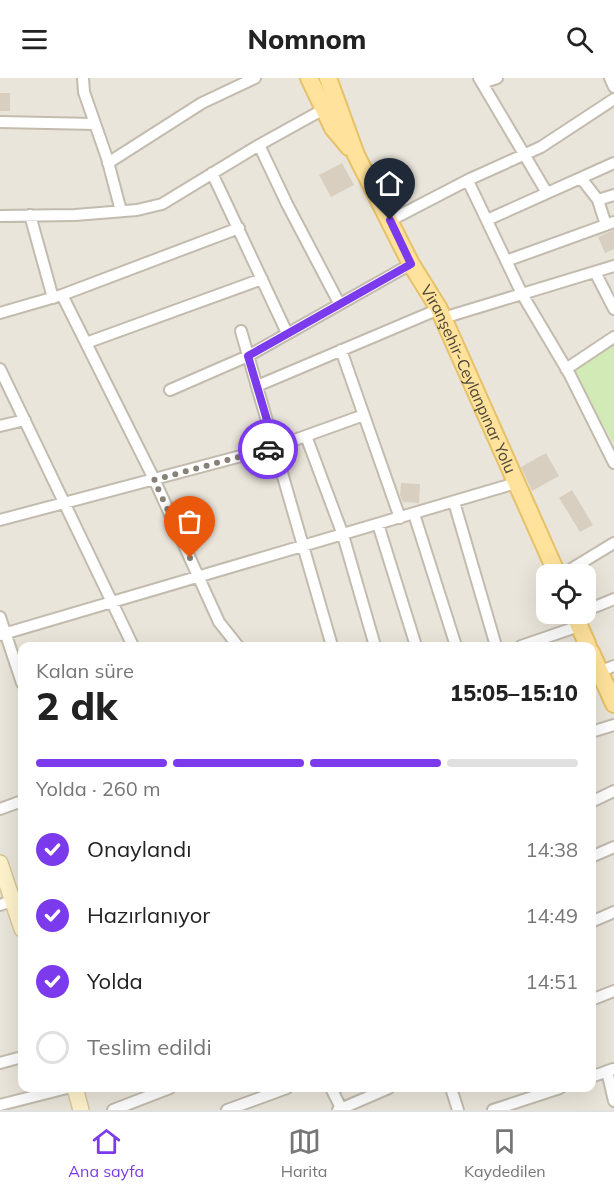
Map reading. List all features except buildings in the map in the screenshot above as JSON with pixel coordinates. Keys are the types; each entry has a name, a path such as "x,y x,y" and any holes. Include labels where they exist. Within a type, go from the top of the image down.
{"main road":[{"name":"Viranşehir-Ceylanpınar Yolu","path":"309,78 333,128 356,155"},
{"name":"Viranşehir-Ceylanpınar Yolu","path":"328,78 356,155 411,264 441,313 552,564"},
{"path":"581,624 587,642"},
{"path":"602,671 613,699"}],"street":[{"path":"83,78 84,92 122,211"},
{"path":"108,163 202,103 255,78"},
{"path":"497,78 481,81 547,193"},
{"path":"610,78 614,87"},
{"path":"390,220 541,147 614,99"},
{"path":"0,216 75,215 122,211 162,204 259,145 324,109"},
{"path":"0,122 95,124"},
{"path":"259,145 339,303"},
{"path":"487,220 614,163"},
{"path":"212,173 287,333"},
{"path":"506,261 610,223 598,200 580,178"},
{"path":"468,181 522,294 566,369 614,463"},
{"path":"598,200 614,195"},
{"path":"30,215 58,296 86,343 154,480 219,622 235,642"},
{"path":"0,313 58,296 239,228"},
{"path":"170,390 248,356 411,264"},
{"path":"257,386 341,350 441,313 522,294 614,266"},
{"path":"595,272 614,309"},
{"path":"86,343 262,279"},
{"path":"241,331 331,642"},
{"path":"566,369 614,337"},
{"path":"341,350 400,518"},
{"path":"0,369 132,642"},
{"path":"0,520 275,447 364,415"},
{"path":"0,426 25,420"},
{"path":"306,436 343,535 374,642"},
{"path":"3,634 516,483"},
{"path":"454,502 495,642"},
{"path":"414,514 455,642"},
{"path":"378,524 415,642"},
{"path":"579,564 614,543"},
{"path":"596,608 614,599"},
{"path":"0,617 3,634 18,673"},
{"path":"529,642 563,624"},
{"path":"596,730 614,725"},
{"path":"596,800 614,791"},
{"path":"0,809 18,802"},
{"path":"596,855 614,847"},
{"path":"0,863 18,918"},
{"path":"596,920 614,912"},
{"path":"596,998 614,991"},
{"path":"0,1063 18,1058"},
{"path":"596,1075 611,1070 614,1101"},
{"path":"0,1105 51,1092"},
{"path":"76,1092 81,1110"},
{"path":"112,1110 159,1092"},
{"path":"227,1110 276,1092"},
{"path":"333,1092 340,1110 380,1092"},
{"path":"452,1092 458,1110"},
{"path":"493,1110 548,1092"}],"shaded area":[{"path":"0,78 614,78 614,1110 0,1110"}],"green space":[{"path":"614,342 614,444 571,369"}],"way so far":[{"path":"190,558 154,480 268,449"}],"route":[{"path":"268,449 275,447 248,356 411,264 390,220"}]}
